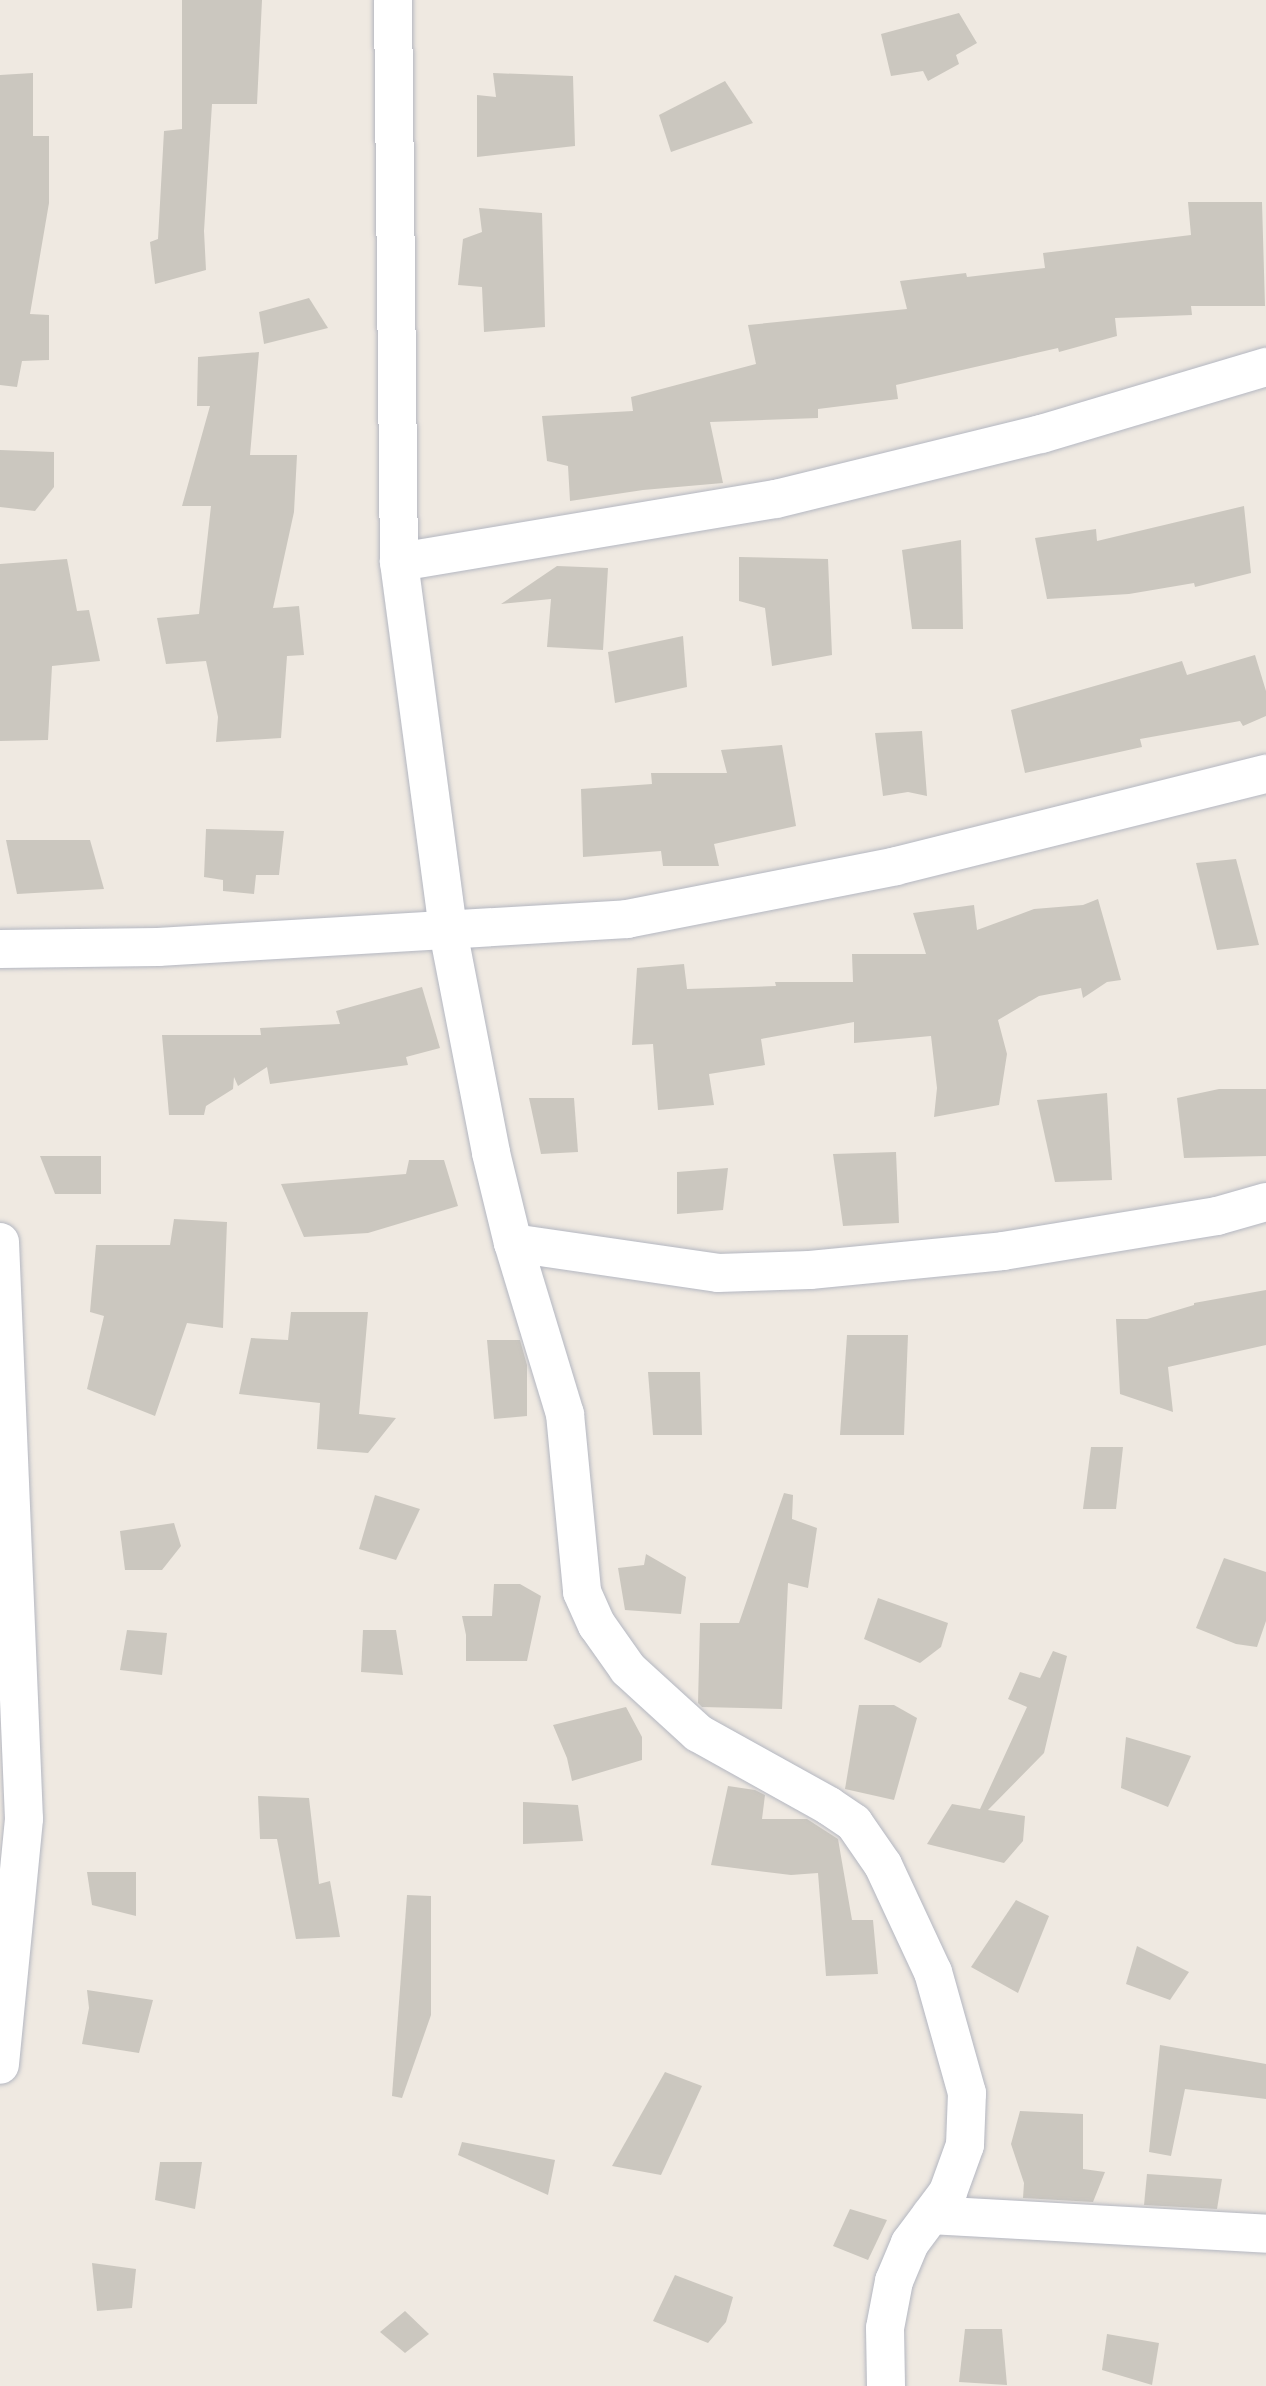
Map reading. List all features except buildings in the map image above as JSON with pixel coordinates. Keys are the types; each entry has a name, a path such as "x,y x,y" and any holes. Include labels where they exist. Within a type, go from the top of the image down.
{"street":[{"path":"393,0 399,562 448,931 477,1065 491,1153 513,1243 565,1413 582,1592 597,1625 628,1669 698,1733 829,1805 855,1824 883,1865 933,1972 967,2093 965,2145 948,2192 909,2243 894,2281 885,2328 886,2386"},
{"path":"399,562 776,499 1041,434 1266,367"},
{"path":"0,949 159,947 628,919 896,866 1266,774"},
{"path":"513,1243 718,1273 810,1270 1003,1251 1217,1216 1266,1202"},
{"path":"0,1242 24,1819 0,2065"},
{"path":"930,2216 1266,2234"}]}
